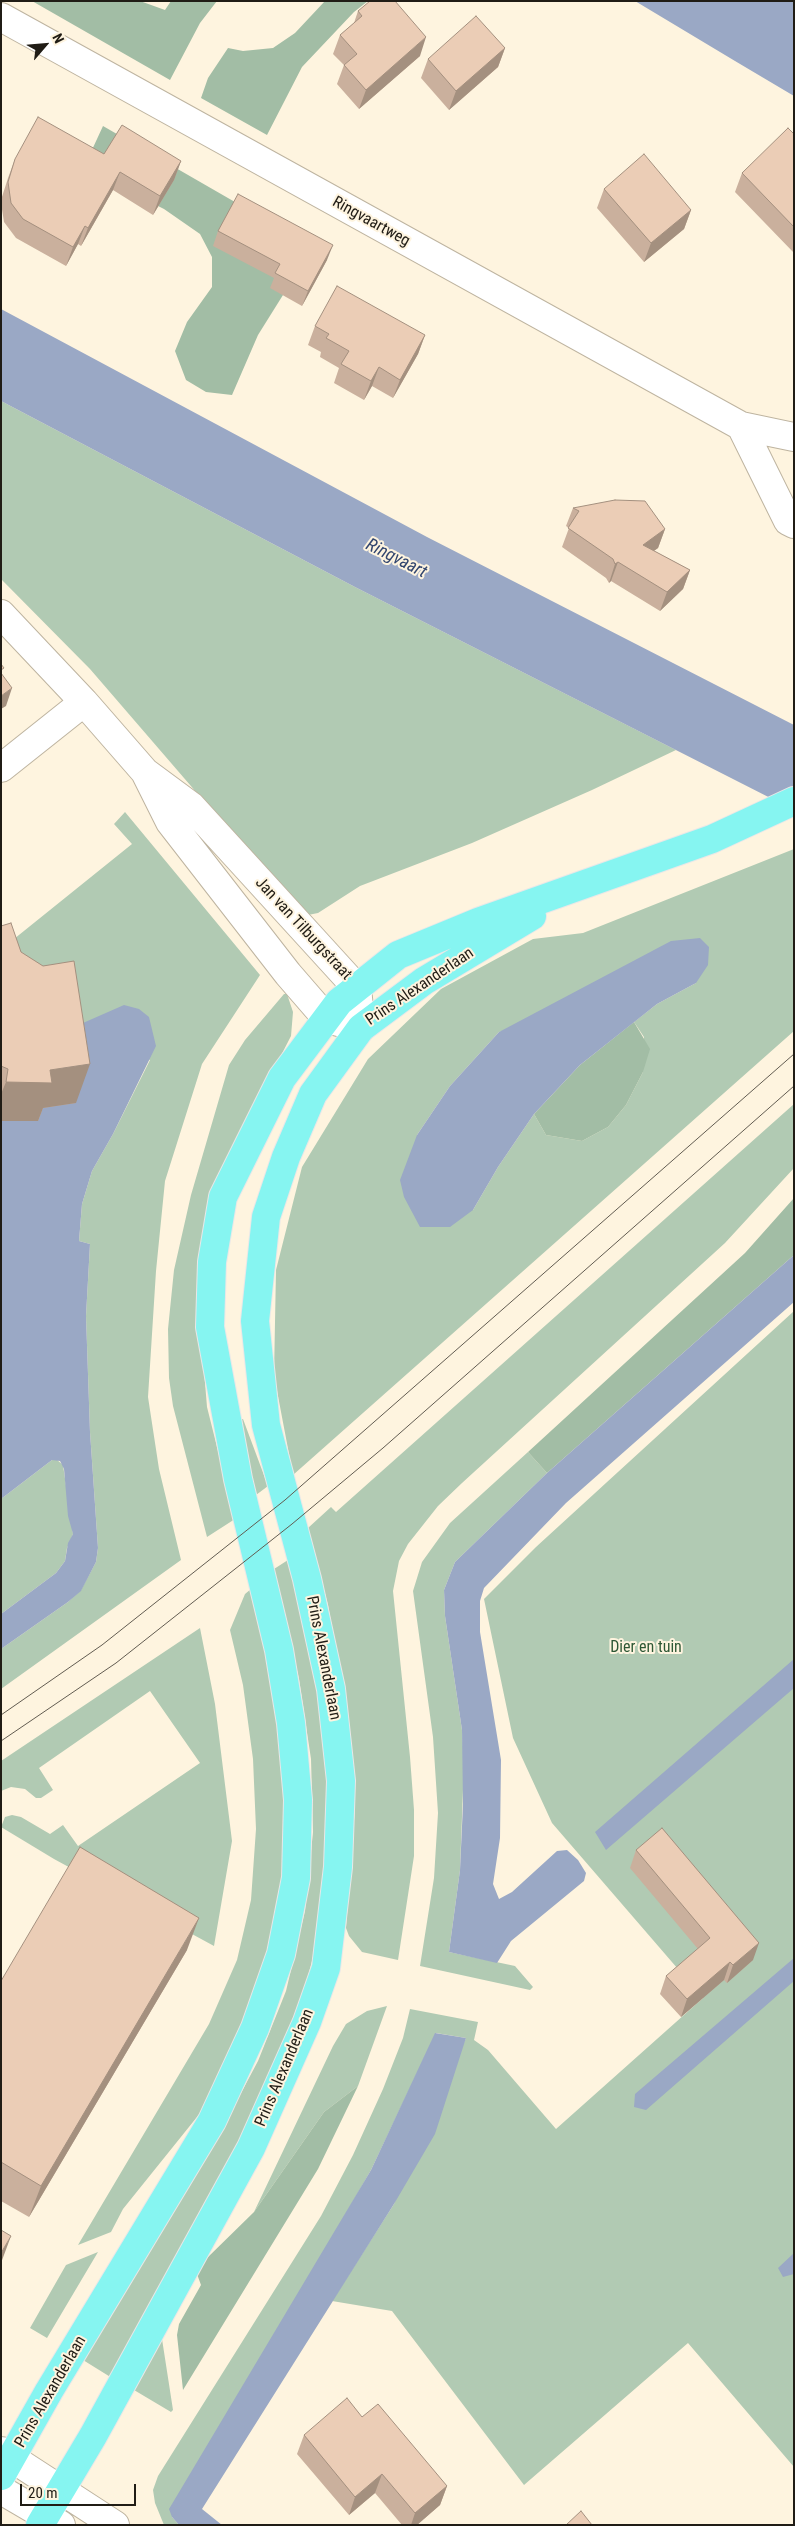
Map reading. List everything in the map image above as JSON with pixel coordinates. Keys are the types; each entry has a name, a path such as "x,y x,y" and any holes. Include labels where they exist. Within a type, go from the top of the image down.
{"main road":[{"name":"Prins Alexanderlaan","path":"5,2462 212,2121 255,2028 281,1954 296,1878 298,1800 291,1723 280,1650 238,1480 210,1327 212,1262 223,1197 282,1078 339,1002 398,955 478,922 712,840 794,801"},
{"name":"Prins Alexanderlaan","path":"49,2522 62,2489 94,2436 251,2148 307,2022 326,1968 341,1825 341,1781 331,1688 307,1579 266,1425 255,1321 266,1217 286,1157 313,1094 361,1028 432,976 594,881"}],"street":[{"name":"Ringvaartweg","path":"1,18 741,426 794,437"},
{"path":"741,426 788,521 794,524"},
{"name":"Jan van Tilburgstraat","path":"1,614 84,702 145,772 191,806 357,988 361,1028"},
{"path":"1,768 84,702"},
{"name":"Jan van Tilburgstraat","path":"145,772 170,822 288,974 327,1018"},
{"path":"327,1018 361,1028"},
{"path":"5,2462 62,2489 115,2525"},
{"path":"1,2490 49,2522"}],"green space":[{"path":"32,1 140,1 165,10 171,1 217,1 200,23 170,80"},
{"path":"325,1 368,1 354,12 302,67 267,135 201,98 208,78 228,48 243,51 273,48 295,33"},
{"path":"103,126 313,247 258,335 232,395 206,392 186,380 175,351 187,322 212,287 212,257 200,234 164,209 120,187 91,152"},
{"path":"1,401 355,587 676,750 592,790 472,843 360,886 318,913 303,916 90,669 1,579"},
{"path":"125,812 260,975 202,1064 165,1181 156,1271 148,1397 159,1469 181,1560 1,1689 1,1649 68,1602 81,1590 96,1562 98,1548 90,1432 86,1316 90,1244 79,1241 82,1204 92,1171 150,1060 67,1030 9,943 132,844 114,824"},
{"path":"794,849 794,1031 293,1475 274,1375 276,1270 302,1167 368,1059 441,989 533,939 583,933","holes":["696,983 657,1004 634,1022 644,1037 643,1072 626,1105 608,1127 582,1141 546,1135 534,1114 498,1167 473,1210 417,1135 450,1086 499,1032"]},
{"path":"284,994 287,994 293,1012 291,1036 251,1114 202,1346 207,1407 235,1519 207,1537 173,1406 169,1378 168,1329 174,1270 191,1195 229,1065 245,1040"},
{"path":"634,1022 650,1049 643,1072 626,1105 608,1127 582,1141 546,1135 534,1114 580,1065"},
{"path":"794,1104 794,1168 725,1243 438,1506 408,1544 399,1561 393,1591 410,1757 414,1810 414,1856 398,1960 362,1952 349,1936 346,1928 355,1807 347,1709 328,1605 308,1528 331,1507 336,1512"},
{"path":"794,1198 794,1255 547,1473 528,1452 745,1253"},
{"name":"Dier en tuin","path":"794,1311 794,2467 688,2343 524,2485 392,2311 332,2301 394,2204 466,2038 436,2033 371,2170 172,2517 179,2525 164,2525 155,2503 153,2490 158,2476 321,2216 353,2155 383,2089 403,2038 410,2009 478,2022 474,2040 488,2050 556,2129 703,1998 552,1823 513,1738 484,1599 536,1547"},
{"path":"237,1419 243,1419 268,1486 256,1495"},
{"path":"528,1452 547,1473 455,1562 444,1590 445,1616 462,1730 464,1763 460,1870 449,1952 515,1966 533,1987 530,1990 420,1966 434,1878 438,1813 433,1737 413,1591 422,1562 450,1523"},
{"path":"56,1459 63,1465 73,1534 67,1548 65,1561 56,1573 1,1614 1,1499 52,1460"},
{"path":"288,1560 316,1678 329,1796 322,1916 302,2000 268,2080 217,2187 112,2378 83,2360 233,2108 258,2061 286,1991 305,1911 313,1832 311,1759 299,1679 274,1569"},
{"path":"251,1589 268,1662 280,1727 285,1777 285,1844 280,1901 270,1955 253,2009 201,2112 123,2209 111,2232 78,2245 209,2024 237,1960 251,1900 256,1829 253,1759 243,1685 230,1630 245,1594"},
{"path":"200,1628 215,1704 232,1841 214,1946 54,1859 1,1827 5,1817 12,1815 21,1817 50,1834 63,1825 78,1846 200,1763 150,1691 39,1768 53,1790 41,1798 36,1798 25,1789 11,1787 1,1791 1,1761"},
{"path":"387,2006 358,2086 324,2112 254,2212 333,2046 346,2024 367,2011"},
{"path":"358,2086 318,2169 183,2390 177,2335 179,2324 201,2285 197,2274 206,2259 254,2212 324,2112"},
{"path":"98,2252 47,2338 30,2328 66,2265"},
{"path":"162,2339 173,2410 171,2412 134,2390"}],"water":[{"path":"635,1 794,1 794,96 735,61"},
{"name":"Ringvaart","path":"1,309 427,537 794,725 794,810 355,587 1,401"},
{"path":"700,938 709,947 708,965 696,983 657,1004 580,1065 534,1114 498,1167 473,1210 450,1227 420,1227 404,1197 400,1180 417,1135 450,1086 499,1032 671,941"},
{"path":"124,1005 139,1009 149,1017 156,1046 113,1134 92,1171 82,1204 79,1241 90,1244 86,1316 90,1432 98,1548 96,1562 81,1591 1,1649 1,1614 56,1573 65,1561 68,1543 73,1534 68,1516 64,1469 60,1461 52,1460 1,1499 1,1120 37,1120 67,1030"},
{"path":"794,1255 794,1302 566,1503 484,1588 480,1601 480,1632 501,1760 500,1838 493,1884 499,1899 512,1892 557,1851 567,1850 578,1860 586,1873 584,1881 511,1941 497,1963 449,1952 460,1870 463,1804 462,1730 445,1616 444,1590 455,1562 547,1473"},
{"path":"794,1659 794,1688 606,1850 595,1832"},
{"path":"794,1958 794,1981 646,2110 634,2107 635,2094"},
{"path":"435,2033 466,2038 435,2134 394,2204 202,2509 222,2525 179,2525 172,2517 169,2509 371,2170"},
{"path":"794,2253 794,2274 783,2277 778,2268"}],"building":[{"path":"370,1 395,1 426,37 366,90 344,65 357,54 340,35 362,16 358,11"},
{"path":"476,16 505,48 456,91 428,59"},
{"path":"38,117 104,154 122,125 181,161 160,196 120,172 88,228 85,226 73,247 23,219 11,203 8,182 15,159"},
{"path":"788,128 794,134 794,227 742,173"},
{"path":"644,154 691,210 651,243 604,189"},
{"path":"238,194 333,245 308,291 275,273 280,264 218,231"},
{"path":"337,286 425,335 400,380 379,367 371,381 341,364 349,351 326,338 329,334 315,326"},
{"path":"615,500 645,501 665,529 643,545 690,570 667,592 618,562 615,564 613,559 568,528 579,511 573,508"},
{"path":"1,673 12,688 1,696"},
{"path":"11,923 21,952 43,966 74,961 90,1064 50,1070 52,1083 6,1082 8,1069 1,1066 1,926"},
{"path":"662,1828 759,1943 733,1965 730,1962 687,1999 666,1976 710,1938 636,1850"},
{"path":"80,1847 199,1918 41,2186 1,2162 1,1981"},
{"path":"1,2230 11,2236 1,2253"},
{"path":"347,2398 362,2417 378,2404 447,2486 415,2513 382,2474 355,2497 304,2435"},
{"path":"581,2511 592,2525 566,2525"}],"tram line":[{"path":"1,1715 102,1645 285,1500 794,1054"},
{"path":"1,1741 116,1663 292,1524 383,1448 794,1086"}]}
